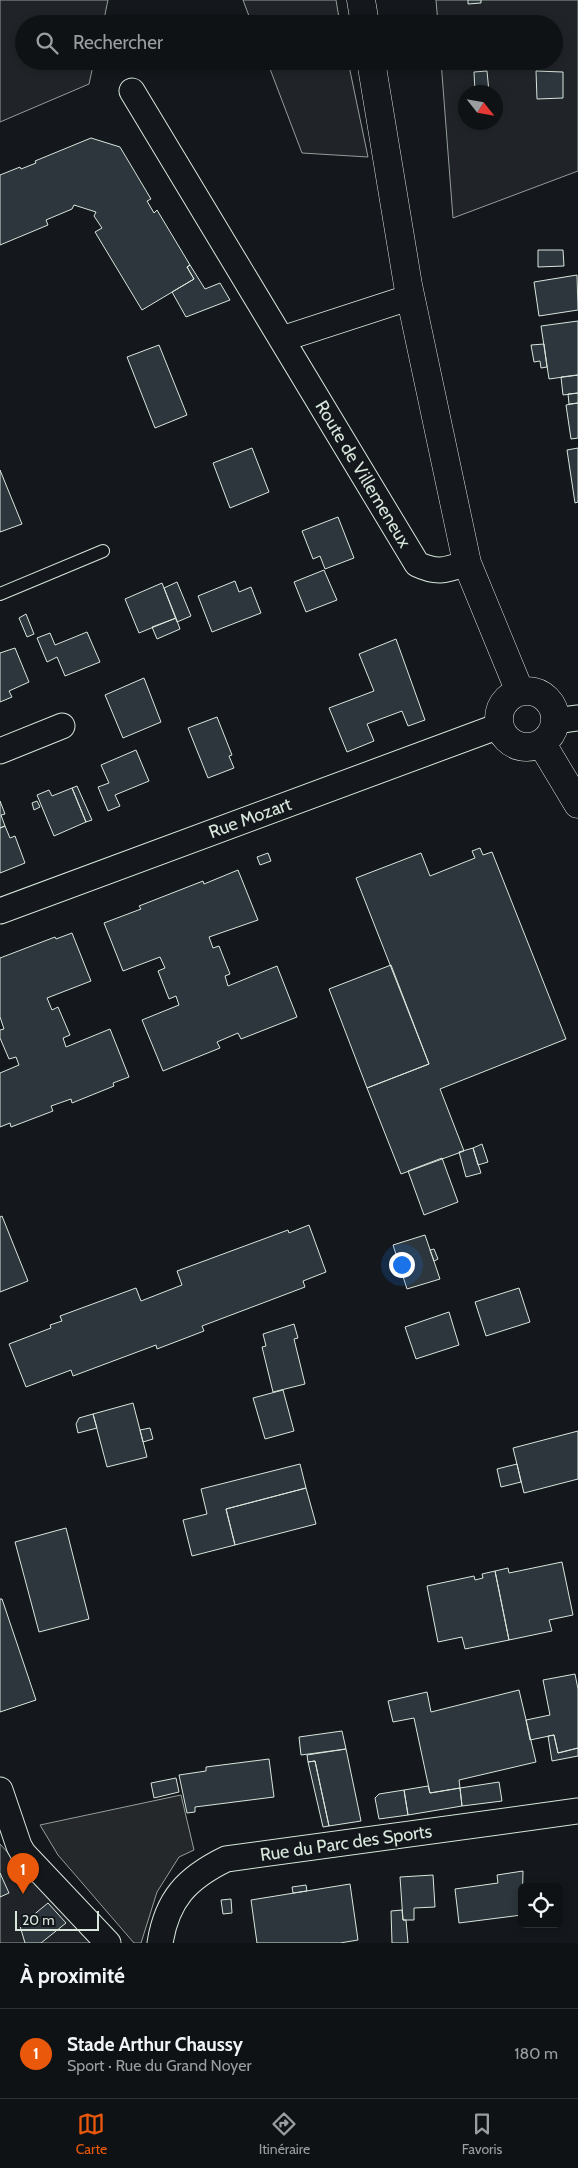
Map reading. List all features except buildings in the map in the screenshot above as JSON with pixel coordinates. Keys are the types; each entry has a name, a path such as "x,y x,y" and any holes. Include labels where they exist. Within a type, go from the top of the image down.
{"main road":[{"path":"361,0 364,15"},
{"path":"373,70 411,297 467,563 520,692"},
{"path":"558,728 525,748 516,745 503,734 500,726 501,708 512,695 528,691 543,696 554,708 578,804"}],"street":[{"name":"Route de Villemeneux","path":"132,91 417,564 428,569 443,571 467,563"},
{"path":"282,338 411,297"},
{"path":"0,751 62,726"},
{"name":"Rue Mozart","path":"0,911 500,726"},
{"path":"0,1790 23,1853 108,1943"},
{"name":"Rue du Parc des Sports","path":"160,1943 162,1926 174,1900 189,1881 205,1869 226,1859 578,1811"}],"lane":[{"path":"0,594 103,550"}],"shaded area":[{"path":"0,0 108,0 105,15 15,15 15,70 92,70 89,84 0,122"},
{"path":"243,0 336,0 338,15 249,15"},
{"path":"436,0 578,0 578,171 453,218 442,70 563,70 563,15 437,15"},
{"path":"270,70 350,70 368,157 302,153"},
{"path":"181,1795 194,1850 179,1857 157,1892 141,1943 134,1943 58,1855 40,1825"},
{"path":"0,1844 91,1943 0,1943"}],"place":[{"name":"Stade Arthur Chaussy","path":"23,1894"}]}
